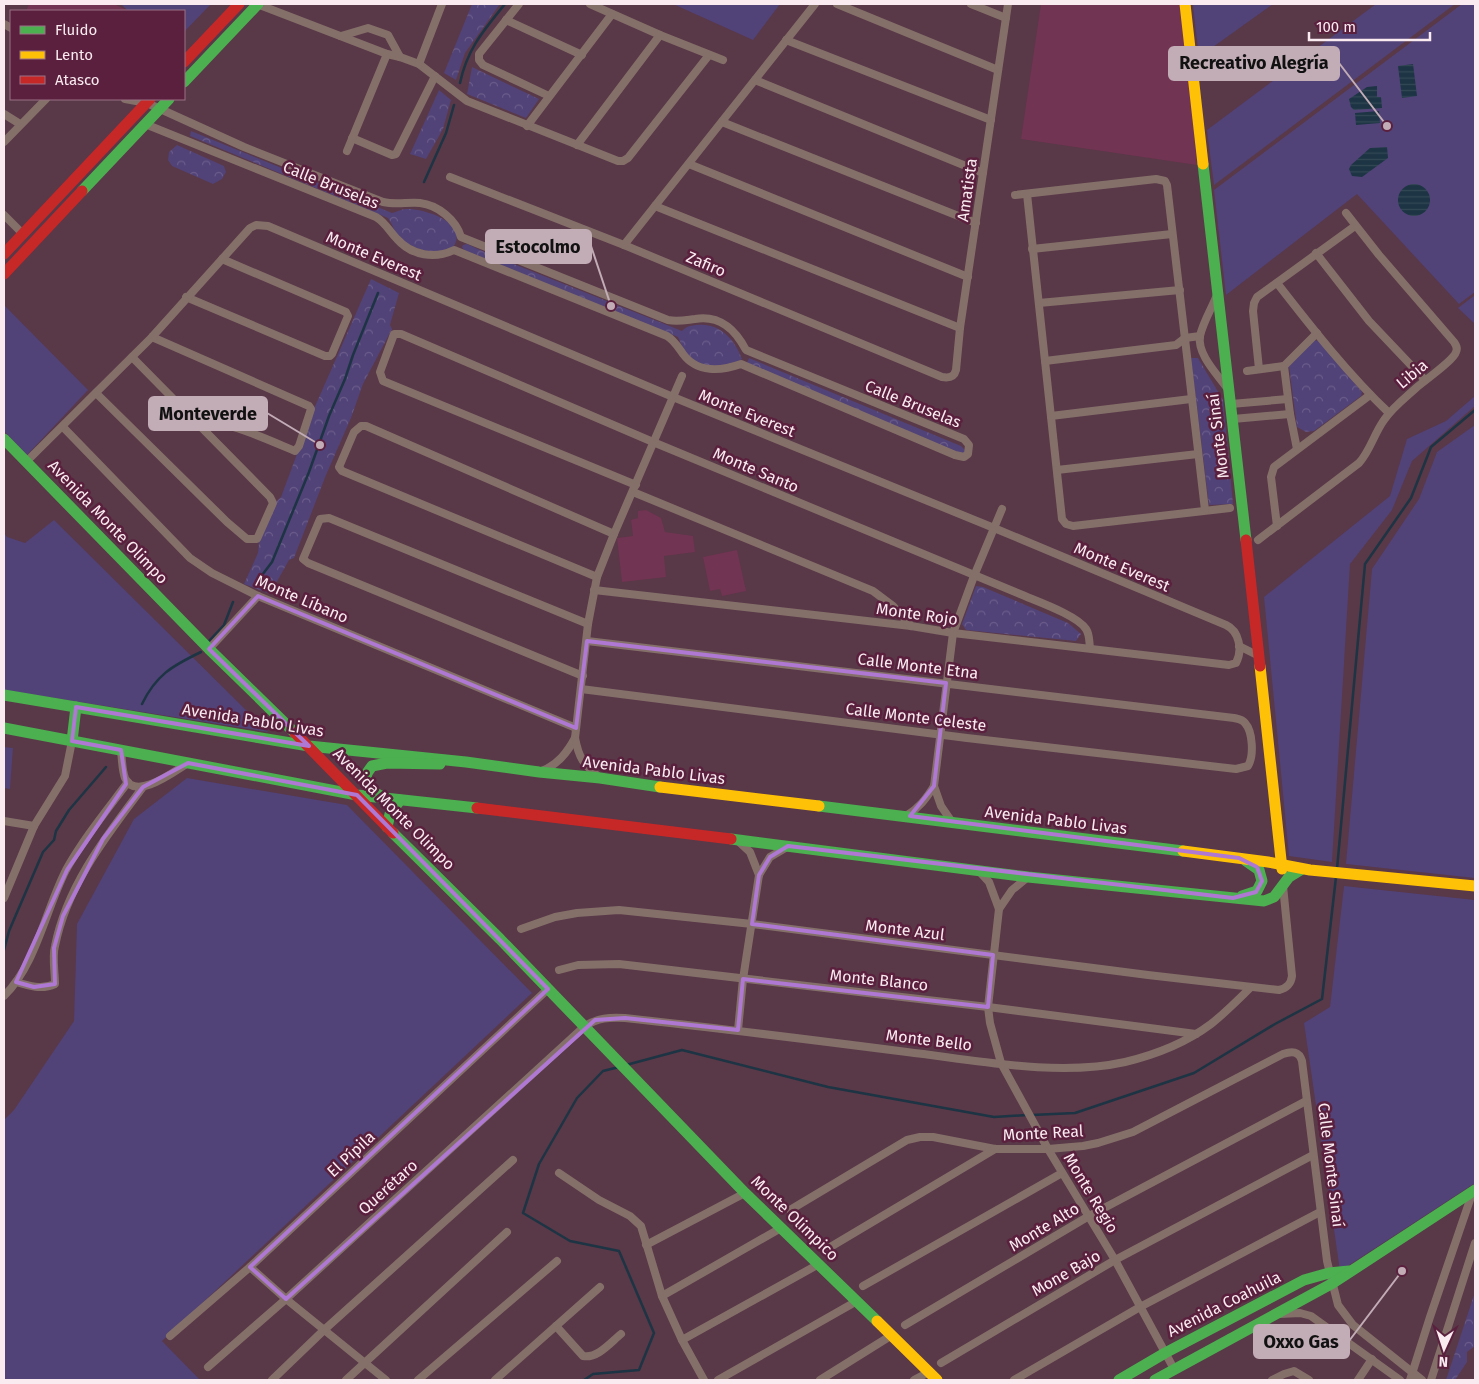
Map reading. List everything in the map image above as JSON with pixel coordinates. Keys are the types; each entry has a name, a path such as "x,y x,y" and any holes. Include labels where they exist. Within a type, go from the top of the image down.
{"main road":[{"path":"185,61 239,4"},
{"path":"185,81 257,4"},
{"name":"Monte Sinaí","path":"1185,4 1281,864"},
{"path":"4,274 129,139 168,100"},
{"path":"4,254 148,101"},
{"name":"Avenida Monte Olimpo","path":"4,439 209,649 309,746 548,988 631,1077"},
{"name":"Avenida Pablo Livas","path":"4,695 309,746 466,762 600,778 680,790 906,816 1239,858 1306,870 1475,886"},
{"path":"72,741 76,707"},
{"path":"4,728 357,795 529,813 1028,877 1268,900 1274,897 1291,875 1306,870"},
{"path":"385,798 370,790 366,783 367,770 375,764 423,766 466,762"},
{"path":"387,827 390,814 400,800"},
{"path":"1233,898 1256,892 1262,881 1261,873 1257,867 1239,858"},
{"path":"1281,864 1282,886"},
{"name":"Monte Olimpico","path":"631,1077 745,1193 937,1380"},
{"name":"Avenida Coahuila","path":"1155,1380 1276,1314 1331,1278 1349,1271 1474,1190"},
{"name":"Avenida Coahuila","path":"1119,1380 1165,1353 1304,1280 1331,1278"}],"street":[{"path":"257,4 387,54 400,56 419,64 467,101 527,126 623,161 628,158 709,55"},
{"path":"419,64 442,4"},
{"path":"519,4 480,54 479,60 484,65 549,96"},
{"path":"590,4 722,60"},
{"path":"624,245 815,4"},
{"path":"837,4 998,70"},
{"path":"971,4 1006,18"},
{"name":"Amatista","path":"950,377 954,375 956,370 960,328 1008,4"},
{"path":"527,126 612,14"},
{"path":"506,20 582,55"},
{"path":"341,36 368,28 388,35 400,56"},
{"path":"577,145 660,35"},
{"path":"786,40 991,120"},
{"path":"347,151 387,54"},
{"path":"352,138 392,155 396,154 435,76"},
{"path":"755,80 983,173"},
{"path":"4,142 45,100"},
{"name":"Calle Bruselas","path":"148,101 159,110 170,124 376,217 385,223 403,245 420,253 437,256 454,250"},
{"path":"4,114 20,124"},
{"path":"722,122 976,223"},
{"name":"Calle Bruselas","path":"145,124 170,124 244,147 384,202 427,204 451,219 461,237"},
{"path":"689,164 968,277"},
{"name":"Zafiro","path":"450,177 624,245 942,377 950,377"},
{"path":"1015,195 1156,179 1161,179 1167,185 1205,510"},
{"path":"1027,194 1062,519 1066,524 1073,526 1230,508"},
{"path":"656,206 960,328"},
{"name":"Libia","path":"1258,540 1359,464 1389,413 1424,380 1454,356 1457,350 1456,345 1346,213"},
{"path":"4,215 23,234"},
{"name":"Monte Everest","path":"222,259 250,228 256,225 268,226 673,397 994,528 1229,627 1234,631 1239,646"},
{"path":"1259,369 1253,311 1257,297 1355,226"},
{"path":"1032,249 1172,234"},
{"path":"461,237 668,320 679,321 703,318 719,321 733,330 746,350 741,364 718,370 698,366 689,361 673,340 667,336 454,250 461,237"},
{"path":"1316,253 1369,321 1424,380"},
{"path":"26,462 152,337 186,297 222,259 346,312 348,316 332,354 325,356 186,297"},
{"path":"1277,283 1370,395 1389,413"},
{"path":"1039,303 1180,290"},
{"path":"1218,293 1200,336 1201,349 1228,390"},
{"path":"1247,371 1284,366 1317,333"},
{"name":"Monte Santo","path":"634,488 383,381 380,372 394,334 401,334 1069,616 1085,628 1089,634 1090,648"},
{"path":"1045,361 1176,345 1185,338 1200,336"},
{"path":"152,337 309,406 310,413 297,449 293,450 222,424 211,426 206,431"},
{"path":"1176,345 1186,350 1201,349"},
{"name":"Calle Bruselas","path":"741,364 955,455 964,457 968,454 969,445 964,439 746,350"},
{"path":"96,393 227,522 247,539 257,539 273,503 270,497 132,357"},
{"path":"1284,366 1297,449"},
{"path":"600,778 583,763 575,738 588,624 594,590 614,534 682,376"},
{"path":"1277,526 1271,477 1274,466 1370,395"},
{"path":"1230,404 1288,399"},
{"path":"1052,416 1192,400"},
{"path":"1232,420 1290,414"},
{"path":"598,577 342,471 339,467 354,432 360,426 366,426 614,534"},
{"name":"Monte Líbano","path":"63,427 190,558 212,573 258,596 576,728"},
{"path":"1057,470 1198,454"},
{"path":"634,488 873,591 893,606 911,626"},
{"path":"906,816 919,807 934,786 953,633 1002,509"},
{"path":"583,676 308,563 303,559 320,518 329,518 588,624"},
{"name":"Monte Rojo","path":"594,590 1229,665 1236,663 1239,646"},
{"path":"209,649 258,596"},
{"name":"Calle Monte Etna","path":"587,641 1234,718 1244,722 1249,733 1251,753 1248,766"},
{"path":"1239,646 1259,656"},
{"name":"Calle Monte Celeste","path":"581,689 1236,769 1248,766"},
{"path":"539,772 550,768 562,758 575,738"},
{"path":"4,898 34,826 65,776 72,741"},
{"path":"121,750 125,778 130,784 139,787 149,786 188,763"},
{"path":"4,996 23,972 66,870 92,830 128,782"},
{"path":"934,786 941,806 952,822"},
{"path":"16,982 34,987 48,987 55,984 54,948 63,916 76,886 103,839 143,787"},
{"path":"4,821 34,826"},
{"path":"736,839 750,852 760,875"},
{"path":"738,1030 760,875 770,858 788,846"},
{"name":"Monte Regio","path":"978,870 989,882 999,909"},
{"name":"Monte Regio","path":"1028,877 1012,890 999,909 988,1006 990,1023 1001,1064 1048,1149 1115,1260 1174,1369"},
{"name":"Monte Azul","path":"521,929 555,917 612,910 752,924 1274,990 1287,987 1292,980 1282,886"},
{"name":"Monte Blanco","path":"559,970 578,966 619,964 988,1006 1196,1034"},
{"name":"El Pípila","path":"170,1336 250,1267 548,988"},
{"name":"Monte Bello","path":"585,1026 595,1020 611,1017 738,1030 1001,1064 1072,1068 1107,1066 1146,1056 1196,1034 1222,1015 1250,988"},
{"name":"Querétaro","path":"208,1367 286,1299 585,1026"},
{"name":"Calle Monte Sinaí","path":"1296,1052 1300,1054 1302,1061 1320,1212 1331,1278 1338,1304 1353,1325 1411,1377 1422,1380"},
{"name":"Monte Real","path":"790,1210 907,1140 933,1137 995,1149 1048,1149 1083,1146 1114,1139 1132,1132 1283,1054 1296,1052"},
{"name":"Monte Alto","path":"905,1326 1089,1216 1306,1101"},
{"path":"827,1249 995,1149"},
{"name":"Mone Bajo","path":"941,1363 1115,1260 1313,1155"},
{"path":"272,1380 324,1330 513,1160"},
{"path":"862,1286 1062,1173"},
{"path":"559,1174 638,1222 643,1230 662,1296 682,1340 704,1380"},
{"path":"1411,1377 1474,1190"},
{"path":"646,1245 745,1193"},
{"path":"1014,1380 1140,1307 1320,1212"},
{"path":"662,1296 781,1228"},
{"path":"346,1380 507,1232"},
{"path":"1431,1380 1475,1243"},
{"path":"418,1380 557,1261"},
{"path":"682,1340 819,1264"},
{"path":"250,1267 286,1299 386,1380"},
{"path":"495,1380 600,1287"},
{"path":"718,1380 857,1301"},
{"path":"1276,1314 1300,1313 1311,1316 1400,1380"},
{"path":"556,1326 582,1356 587,1357 594,1356 620,1334"},
{"path":"820,1380 892,1335"},
{"path":"1358,1380 1372,1359"},
{"path":"1272,1380 1294,1371 1310,1380"},
{"path":"914,1380 928,1372"}],"highlighted area":[{"path":"258,596 576,728 587,641 946,683 934,786 910,816 1239,858 1257,867 1262,881 1256,892 1233,898 788,846 770,857 759,875 752,924 993,955 988,1007 743,979 738,1030 625,1018 595,1020 286,1299 250,1267 548,989 357,795 188,763 143,787 103,839 63,916 54,948 55,984 34,987 16,982 67,870 126,784 121,750 72,741 76,707 309,746 209,649"}],"shaded area":[{"path":"29,4 114,4 127,10 26,10"},
{"path":"1041,4 1181,4 1197,165 1021,139"},
{"path":"646,510 661,518 665,532 693,536 695,552 664,556 666,577 622,582 617,538 633,536 631,520 638,518 638,511"},
{"path":"737,550 746,591 722,596 720,589 710,591 703,557"}],"green space":[{"path":"121,4 211,4 185,31 185,10 127,10"},
{"path":"472,4 500,4 465,53 456,80 444,73"},
{"path":"673,4 780,4 753,40"},
{"path":"1273,4 1199,57 1193,5"},
{"path":"1376,4 1455,4 1214,185 1207,130"},
{"path":"1462,4 1475,4 1475,292 1459,304 1357,194 1226,295 1214,190"},
{"path":"472,67 539,99 526,118 467,94"},
{"path":"439,90 451,100 443,129 426,159 410,154"},
{"path":"191,131 392,213 404,209 413,209 441,218 454,229 457,236 455,244 451,249 437,252 413,247 399,237 388,218 190,136"},
{"path":"177,145 224,166 226,172 222,179 213,184 172,166 168,160 169,152"},
{"path":"467,244 682,331 692,326 712,326 725,333 735,345 742,359 722,366 698,363 687,355 678,337 464,250 463,245"},
{"path":"371,279 399,293 390,325 392,329 363,384 294,558 289,560 270,594 244,584 258,553 259,543 274,504 281,497 313,411"},
{"path":"1475,295 1475,324 1458,308"},
{"path":"4,305 88,390 27,455 4,431"},
{"path":"1314,340 1319,341 1362,392 1361,396 1314,431 1306,432 1297,427 1289,366"},
{"path":"749,358 961,446 965,450 963,455 747,363"},
{"path":"1191,358 1198,358 1223,400 1233,504 1209,505"},
{"path":"1475,396 1475,406 1412,461 1392,510 1350,564 1332,862 1289,856 1264,597 1390,496 1407,439 1446,421"},
{"path":"1475,425 1475,878 1346,864 1372,569 1419,499 1437,452"},
{"path":"54,520 268,732 4,690 4,533 7,537 25,543"},
{"path":"976,586 983,587 1068,623 1081,634 1076,641 966,630 962,624"},
{"path":"4,747 13,748 10,789 4,788"},
{"path":"187,778 347,805 532,993 162,1341 200,1380 4,1380 4,1120 14,1110 74,1021 77,924 134,819"},
{"path":"1344,886 1475,900 1475,1183 1340,1271 1304,1023 1330,1007"},
{"path":"1475,1292 1475,1346 1467,1352 1467,1362 1455,1380 1446,1380"}],"water":[{"path":"1413,64 1417,96 1402,98 1398,66"},
{"path":"1377,86 1377,97 1381,97 1382,108 1354,110 1351,107 1349,99 1367,87"},
{"path":"1379,111 1380,123 1356,125 1355,113"},
{"path":"1387,147 1388,158 1362,177 1352,176 1349,169 1351,165 1370,148"},
{"path":"1414,184 1420,185 1425,189 1429,194 1429,206 1425,211 1420,215 1414,216 1408,215 1403,211 1399,206 1398,200 1399,194 1403,189 1408,185"}],"waterway":[{"path":"460,83 467,60 477,40 505,4"},
{"path":"424,182 446,133 454,105"},
{"path":"256,583 272,562 378,293"},
{"path":"1337,869 1365,564 1411,498 1431,447 1475,410"},
{"path":"209,641 224,625 233,602"},
{"path":"142,704 159,678 173,667 201,652"},
{"path":"4,950 9,931 43,852 54,840 56,831 69,810 106,767"},
{"path":"1032,1115 1075,1113 1194,1073 1275,1024 1322,999 1336,877"},
{"path":"626,1065 682,1050 828,1087 994,1117 1027,1115"},
{"path":"584,1380 593,1374 639,1370 654,1333 619,1251 570,1241 523,1213 539,1164 577,1098 603,1071 619,1067"}],"traffic: fast":[{"path":"185,81 258,4"},
{"path":"82,191 168,100"},
{"path":"1203,164 1246,540"},
{"path":"4,439 209,649 295,733"},
{"path":"4,695 309,746 466,762 660,787"},
{"path":"72,741 76,707"},
{"path":"4,728 357,795 477,808"},
{"path":"381,796 371,790 368,784 367,773 372,766 387,763 440,764"},
{"path":"387,827 390,814 400,800"},
{"path":"819,806 1183,851"},
{"path":"393,833 500,939 745,1193 877,1321"},
{"path":"731,839 1028,877 1264,901 1274,897 1289,877 1302,869"},
{"path":"1242,896 1257,891 1262,881 1259,870 1246,861"},
{"path":"1155,1380 1333,1283 1475,1190"},
{"path":"1119,1380 1165,1353 1304,1280 1329,1273 1349,1271"}],"traffic: slow":[{"path":"1185,4 1203,164"},
{"path":"1260,666 1282,869"},
{"path":"660,787 819,806"},
{"path":"1183,851 1268,862 1310,870 1475,886"},
{"path":"877,1321 937,1380"}],"traffic: jam":[{"path":"185,61 239,4"},
{"path":"4,254 149,100"},
{"path":"4,274 82,191"},
{"path":"1246,540 1260,666"},
{"path":"295,733 393,833"},
{"path":"477,808 731,839"}],"place":[{"name":"Recreativo Alegría","path":"1387,126"},
{"name":"Estocolmo","path":"611,306"},
{"name":"Monteverde","path":"320,445"},
{"name":"Oxxo Gas","path":"1402,1271"}]}
